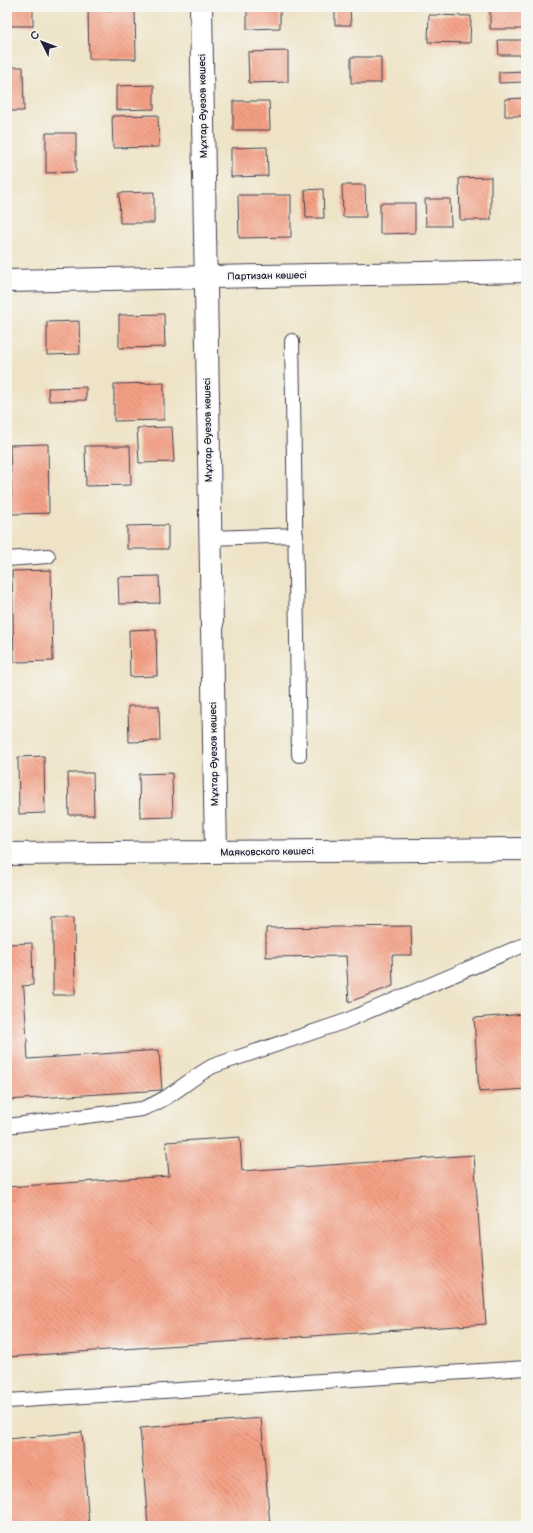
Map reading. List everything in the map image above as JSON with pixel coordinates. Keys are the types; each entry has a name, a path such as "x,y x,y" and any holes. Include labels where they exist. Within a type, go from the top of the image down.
{"street":[{"name":"Мұхтар Әуезов көшесі","path":"201,7 216,852"},
{"name":"Партизан көшесі","path":"7,281 526,271"},
{"name":"Маяковского көшесі","path":"7,854 526,849"}],"lane":[{"path":"292,341 299,755"},
{"path":"210,538 296,535"},
{"path":"7,559 48,556"},
{"path":"7,1126 148,1107 171,1095 198,1074 213,1066 343,1022 526,944"},
{"path":"7,1401 526,1368"}],"building":[{"path":"7,7 33,7 33,26 7,26"},
{"path":"247,7 280,7 280,28 247,29"},
{"path":"335,7 350,7 351,25 335,25"},
{"path":"490,7 526,7 526,29 490,29"},
{"path":"88,10 135,10 136,59 89,59"},
{"path":"429,15 471,16 470,43 428,42"},
{"path":"498,40 526,40 526,55 499,55"},
{"path":"288,51 288,82 249,83 248,52"},
{"path":"351,57 381,57 381,83 351,83"},
{"path":"7,67 23,67 24,111 7,111"},
{"path":"526,71 526,82 499,83 499,72"},
{"path":"154,85 154,109 116,110 116,86"},
{"path":"526,98 526,116 505,116 505,99"},
{"path":"233,101 269,101 270,130 233,130"},
{"path":"158,115 159,147 113,148 112,116"},
{"path":"46,133 76,133 76,172 46,173"},
{"path":"267,147 268,176 231,177 231,148"},
{"path":"491,177 491,220 460,220 459,178"},
{"path":"342,185 365,185 366,217 343,217"},
{"path":"323,189 324,218 306,218 305,190"},
{"path":"154,192 154,223 120,223 119,193"},
{"path":"238,195 291,195 291,237 239,238"},
{"path":"425,199 450,199 451,226 426,226"},
{"path":"380,203 415,203 415,233 380,234"},
{"path":"164,314 165,347 119,348 119,315"},
{"path":"79,321 80,354 47,355 47,322"},
{"path":"164,383 164,420 114,421 114,384"},
{"path":"86,387 86,400 49,401 48,388"},
{"path":"172,427 174,462 139,463 137,428"},
{"path":"48,444 49,513 12,514 10,445"},
{"path":"85,446 130,446 131,485 86,486"},
{"path":"168,525 168,549 127,549 127,526"},
{"path":"51,570 53,661 14,662 12,571"},
{"path":"159,576 160,603 119,604 118,577"},
{"path":"156,629 157,676 130,677 129,630"},
{"path":"128,706 159,706 160,741 129,742"},
{"path":"44,756 45,813 19,814 18,757"},
{"path":"68,773 93,773 94,815 69,815"},
{"path":"172,773 173,817 140,818 139,774"},
{"path":"53,917 74,917 75,995 53,995"},
{"path":"411,926 412,955 392,955 393,986 349,1002 346,956 266,957 266,928"},
{"path":"32,943 33,985 22,986 24,990 28,1059 159,1050 162,1090 7,1100 7,944"},
{"path":"526,1014 526,1089 479,1092 474,1018"},
{"path":"240,1137 242,1171 474,1155 486,1324 7,1357 7,1187 169,1176 166,1142"},
{"path":"261,1418 270,1526 148,1526 140,1428"},
{"path":"82,1432 89,1526 7,1526 7,1439"}]}
